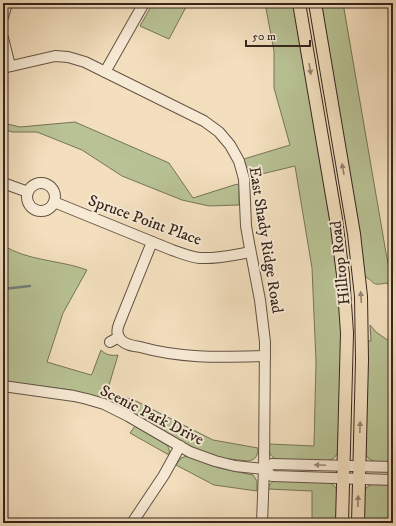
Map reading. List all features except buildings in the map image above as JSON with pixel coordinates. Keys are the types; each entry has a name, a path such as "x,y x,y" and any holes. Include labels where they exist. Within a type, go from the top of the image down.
{"main road":[{"name":"Hilltop Road","path":"299,3 336,219 343,275 347,345 342,523"},
{"name":"Hilltop Road","path":"315,3 352,225 361,300 362,336 358,523"}],"street":[{"path":"3,17 7,3"},
{"path":"105,72 144,3"},
{"path":"3,38 6,67"},
{"name":"East Shady Ridge Road","path":"6,67 62,56 79,60 204,121 226,139 238,158 243,174 246,223 262,313 265,339 266,356 262,523"},
{"path":"3,183 28,192"},
{"path":"36,185 46,185 53,192 54,202 47,209 42,211 37,210 28,202 28,192 36,185"},
{"name":"Spruce Point Place","path":"54,202 184,254 200,258 221,257 250,252"},
{"path":"152,242 118,324 114,339 155,351 178,355 208,357 266,356"},
{"name":"Scenic Park Drive","path":"3,386 74,396 100,403 120,412 197,455 215,462 235,466 264,468 272,476 344,472 359,466 393,467"},
{"path":"132,523 166,473 180,446"},
{"name":"Scenic Park Drive","path":"344,472 359,479 393,480"}],"green space":[{"path":"153,3 182,3 186,7 169,39 140,26"},
{"path":"265,3 294,3 333,237 340,304 341,342 338,452 336,456 325,461 276,459 269,451 269,444 314,446 316,362 312,268 295,166 249,177 244,159 290,145 274,88 274,51"},
{"path":"321,3 343,3 386,253 393,280 393,292 387,283 376,284 364,276"},
{"path":"75,122 169,163 193,198 239,184 239,205 209,206 182,200 122,176 82,150 37,132 12,132 3,129 3,123 20,127"},
{"path":"3,245 22,254 87,270 63,313 47,362 91,375 101,350 109,355 118,355 107,392 134,400 213,440 258,448 256,457 253,460 248,461 221,458 194,448 85,394 71,390 3,381"},
{"path":"370,325 376,332 393,344 393,463 371,460 365,453 367,341 371,341"},
{"path":"135,426 167,445 169,455 130,433"},
{"path":"187,456 219,468 253,475 257,481 257,491 214,485 176,465 181,458"},
{"path":"276,480 328,482 333,485 337,491 338,505 336,523 312,523 312,491 268,489 270,484"},
{"path":"373,484 393,484 393,523 363,523 364,492 367,487"}],"waterway":[{"path":"3,289 30,286"}]}
